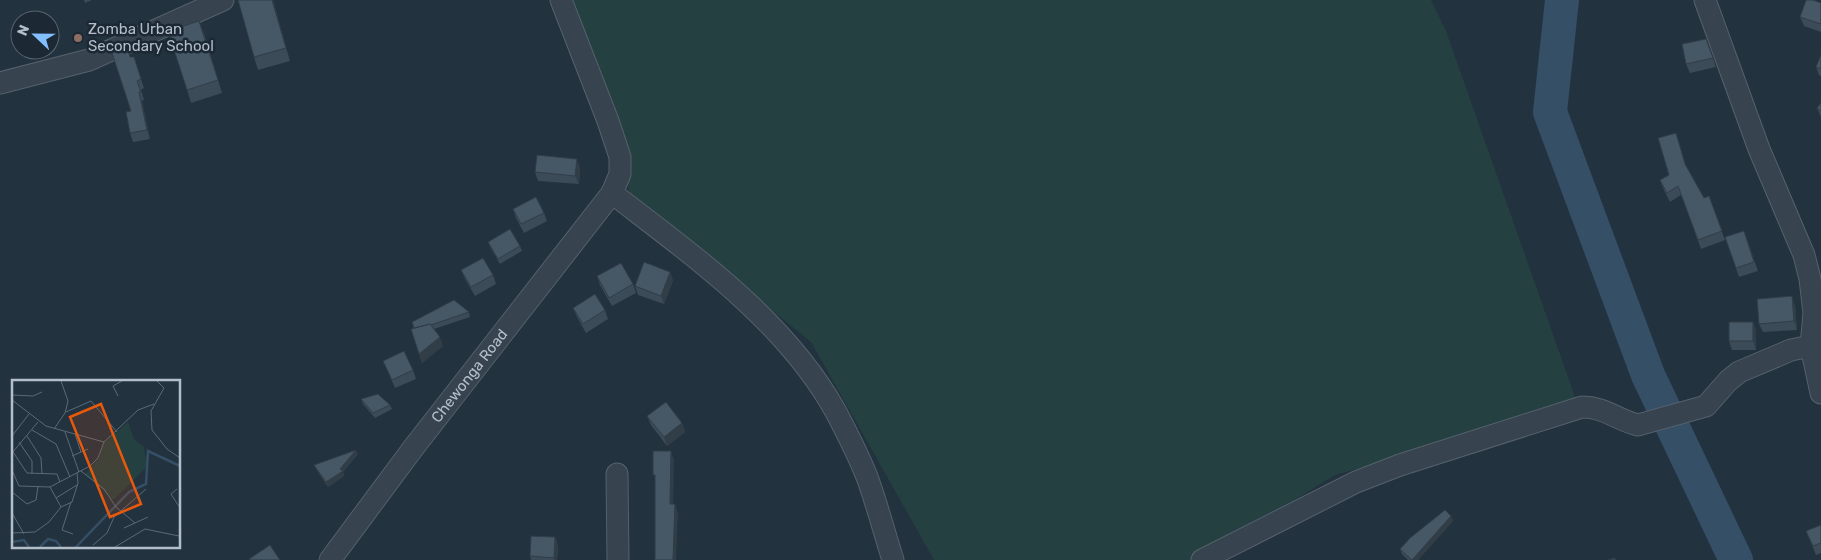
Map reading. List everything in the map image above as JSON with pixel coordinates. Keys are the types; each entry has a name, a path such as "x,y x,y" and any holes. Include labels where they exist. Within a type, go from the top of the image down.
{"street":[{"path":"0,82 89,60 223,0"},
{"name":"Chewonga Road","path":"330,560 414,446 612,193 620,174 620,157 608,121 560,0"},
{"path":"1705,0 1759,149 1804,255 1810,279 1821,393"},
{"path":"612,193 737,294 775,331 817,381 835,411 867,477 893,560"},
{"path":"1202,560 1356,482 1400,465 1582,407 1602,409 1629,423 1638,425 1706,406 1728,381 1739,372 1791,350 1816,342"},
{"path":"617,474 618,560"}],"green space":[{"path":"563,0 1431,0 1446,31 1579,408 1335,475 1198,560 934,560 811,342 631,196"}],"building":[{"path":"238,0 272,0 286,48 254,57"},
{"path":"1806,0 1821,3 1821,24 1800,17"},
{"path":"199,21 218,80 187,90 168,31"},
{"path":"1706,39 1713,58 1686,64 1682,44"},
{"path":"127,47 130,57 134,57 141,79 137,81 141,92 139,92 147,130 130,133 126,112 131,111 112,53"},
{"path":"1821,55 1821,69 1816,67"},
{"path":"1821,103 1821,111 1817,108"},
{"path":"1676,133 1685,164 1704,198 1709,196 1722,231 1698,240 1678,186 1667,193 1660,180 1669,175 1658,138"},
{"path":"537,155 577,159 575,176 535,172"},
{"path":"536,197 544,213 521,224 513,209"},
{"path":"510,229 520,246 498,259 488,242"},
{"path":"1744,231 1754,262 1736,268 1725,237"},
{"path":"483,258 493,275 471,287 461,270"},
{"path":"644,262 670,272 661,296 635,286"},
{"path":"621,263 633,284 609,298 597,276"},
{"path":"595,294 605,310 583,324 573,308"},
{"path":"1792,296 1794,321 1759,324 1757,299"},
{"path":"454,300 469,312 431,325 414,328 412,322"},
{"path":"1729,322 1753,322 1753,341 1729,341"},
{"path":"430,324 440,337 419,354 411,329"},
{"path":"404,351 413,370 392,380 383,361"},
{"path":"378,394 390,405 373,413 361,399"},
{"path":"666,402 682,423 664,437 647,416"},
{"path":"356,450 340,469 343,471 326,482 314,465"},
{"path":"653,451 671,451 670,504 675,504 673,560 655,560 655,475 653,475"},
{"path":"1445,510 1451,516 1412,560 1400,549 1410,538"},
{"path":"1821,525 1821,543 1813,546 1806,531"},
{"path":"531,536 555,537 554,558 530,556"},
{"path":"270,545 280,560 249,559"}],"waterway":[{"path":"1562,0 1550,112 1648,375 1736,560"}],"place":[{"name":"Zomba Urban Secondary School","path":"78,38"}]}
